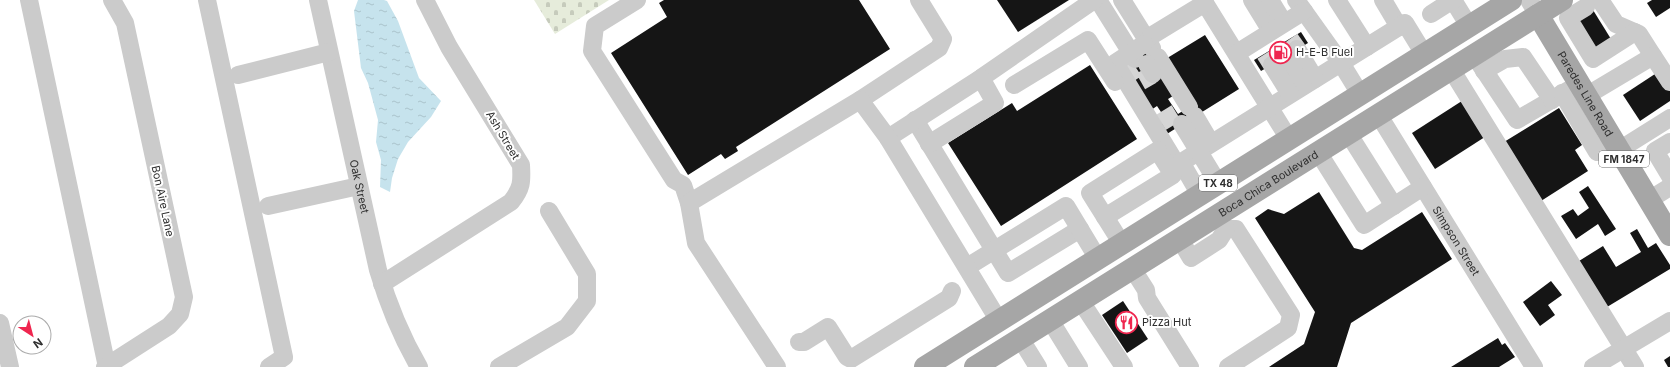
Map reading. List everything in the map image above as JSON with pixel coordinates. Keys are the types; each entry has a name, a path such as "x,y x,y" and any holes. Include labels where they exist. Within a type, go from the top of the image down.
{"main road":[{"name":"TX 48","path":"925,367 1511,0"},
{"name":"Boca Chica Boulevard","path":"987,364 1020,338 1179,238 1221,222 1318,152 1451,69 1479,63 1533,7 1565,9"},
{"name":"Paredes Line Road","path":"1533,7 1570,93 1616,146 1670,235"},
{"path":"948,367 1055,300 1063,280"}],"street":[{"path":"29,0 106,367"},
{"name":"Bon Aire Lane","path":"106,367 169,326 180,314 184,297 125,23 112,0"},
{"path":"207,0 284,356 269,367"},
{"name":"Oak Street","path":"318,0 382,284 406,346 418,367"},
{"name":"Ash Street","path":"382,284 511,202 518,192 522,182 521,165 450,47 425,0"},
{"path":"636,0 595,26 592,51 674,180 683,185 690,203 696,243 777,367"},
{"path":"690,203 860,100 940,48 943,39 919,0"},
{"path":"888,138 981,78 1094,0"},
{"path":"1098,0 1110,19 1141,56 1179,115 1196,152 1218,183"},
{"path":"1252,0 1302,86"},
{"path":"1270,0 1277,42 1302,86"},
{"path":"1337,0 1367,47"},
{"path":"1383,0 1399,27"},
{"path":"1432,14 1453,0 1469,26"},
{"path":"1289,139 1270,106 1204,1 1141,56 1115,63 1176,165 1196,152 1270,106 1302,86 1405,23 1424,54"},
{"path":"1635,32 1593,59 1565,9 1591,2 1616,24 1635,32 1639,34 1670,82"},
{"path":"1110,19 1130,3 1141,56"},
{"path":"1237,53 1277,42 1300,5 1341,63 1360,94"},
{"path":"1041,37 1055,60"},
{"path":"1014,85 1088,40 1173,175 1105,217"},
{"path":"238,75 330,52"},
{"path":"1570,93 1523,57 1479,63 1517,120 1570,93 1654,56"},
{"path":"1451,69 1635,367"},
{"path":"929,144 995,103 981,78"},
{"path":"860,100 888,138 999,321"},
{"name":"Simpson Street","path":"1378,114 1534,367"},
{"path":"1179,115 1196,152 1200,195"},
{"path":"1616,146 1670,118"},
{"path":"915,120 1008,273 1080,229"},
{"path":"1348,133 1394,206"},
{"path":"1670,142 1655,151 1670,176"},
{"path":"1122,244 1090,193 1158,150"},
{"path":"1318,152 1364,225 1423,187"},
{"path":"268,206 359,186"},
{"path":"1649,200 1670,187"},
{"path":"967,267 1066,206 1098,259"},
{"path":"499,367 567,327 587,301 587,274 549,211"},
{"path":"1221,222 1236,229 1291,315 1288,328 1228,367"},
{"path":"1132,268 1146,290 1147,298 1190,367"},
{"path":"799,342 804,342 828,327 847,357 851,359 949,298 952,291"},
{"path":"1080,300 1124,367"},
{"path":"1050,320 1079,367"},
{"path":"1593,367 1670,321"},
{"path":"0,323 10,367"},
{"path":"1020,338 1038,367"}],"green space":[{"path":"534,0 609,0 555,34"}],"water":[{"path":"358,0 387,1 398,21 419,78 441,101 431,117 408,142 398,159 392,178 390,192 380,187 381,160 376,142 378,120 368,83 361,68 354,11"}],"building":[{"path":"664,0 859,0 890,49 736,147 738,151 725,159 721,154 688,175 611,53 667,17 659,3"},
{"path":"997,0 1069,0 1018,32"},
{"path":"1652,0 1670,0 1670,8 1656,17 1647,3"},
{"path":"1593,10 1611,39 1593,50 1575,21"},
{"name":"H-E-B Fuel","path":"1301,32 1308,43 1261,71 1254,60"},
{"path":"1205,35 1239,89 1162,137 1157,128 1166,121 1161,112 1157,106 1148,112 1120,67 1153,47 1166,74 1178,93 1168,99 1178,114 1192,105 1164,60"},
{"path":"1090,65 1137,139 1001,226 948,143 1012,103 1017,111"},
{"path":"1658,72 1670,90 1670,101 1640,121 1623,95"},
{"path":"1465,99 1488,135 1435,169 1412,133"},
{"path":"1559,108 1582,145 1575,150 1588,171 1541,201 1504,142"},
{"path":"1588,186 1616,229 1605,236 1598,224 1576,239 1561,216 1573,209 1578,216 1589,208 1579,192"},
{"path":"1319,192 1354,248 1362,250 1422,212 1452,259 1351,323 1337,367 1269,367 1304,344 1315,312 1255,218 1268,209 1284,214"},
{"path":"1637,229 1648,248 1656,243 1670,265 1670,269 1607,307 1579,261 1603,246 1616,267 1641,252 1630,233"},
{"path":"1551,281 1562,295 1548,305 1555,315 1540,326 1523,302"},
{"path":"1123,301 1148,339 1127,353 1102,315"},
{"path":"1498,338 1502,345 1505,343 1515,357 1499,367 1451,367"},
{"path":"1670,356 1670,367 1668,367 1664,360"}],"tunnel":[{"path":"1290,39 1297,49"},
{"path":"1277,46 1284,57"},
{"path":"1265,54 1272,65"},
{"path":"1124,66 1136,84 1152,75"},
{"path":"1164,110 1175,128"}],"place":[{"name":"H-E-B Fuel","path":"1281,52"},
{"name":"Pizza Hut","path":"1126,322"}]}
